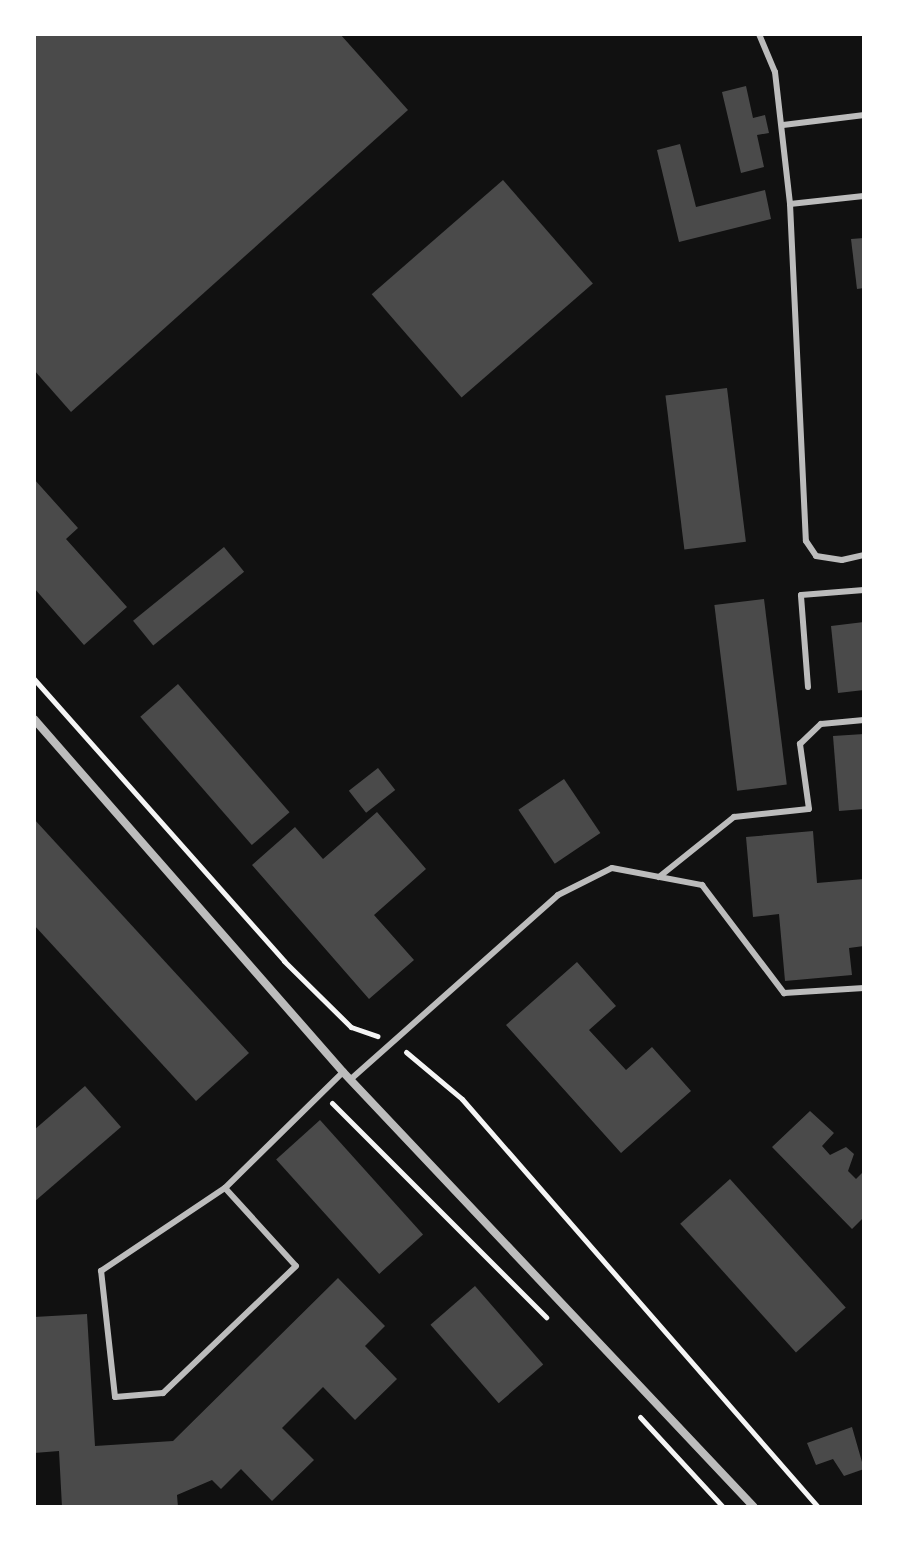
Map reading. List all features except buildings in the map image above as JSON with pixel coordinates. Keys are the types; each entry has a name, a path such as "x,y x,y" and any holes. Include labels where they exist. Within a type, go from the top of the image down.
{"street":[{"path":"34,719 343,1072 754,1507"}],"lane":[{"path":"759,34 775,72 783,125 790,204 806,541 816,556 842,560 864,555"},
{"path":"783,125 864,115"},
{"path":"790,204 864,196"},
{"path":"808,687 801,595 864,590"},
{"path":"659,877 734,817 809,809 800,744 821,724 864,720"},
{"path":"351,1079 558,895 612,868 702,885 784,993 864,988"},
{"path":"225,1188 296,1266 163,1393 115,1397 101,1271 225,1188 320,1091 343,1072"}],"path":[{"path":"34,679 284,961 351,1027 393,1041 462,1099 818,1507"},
{"path":"320,1091 554,1325"},
{"path":"639,1415 723,1507"}]}
